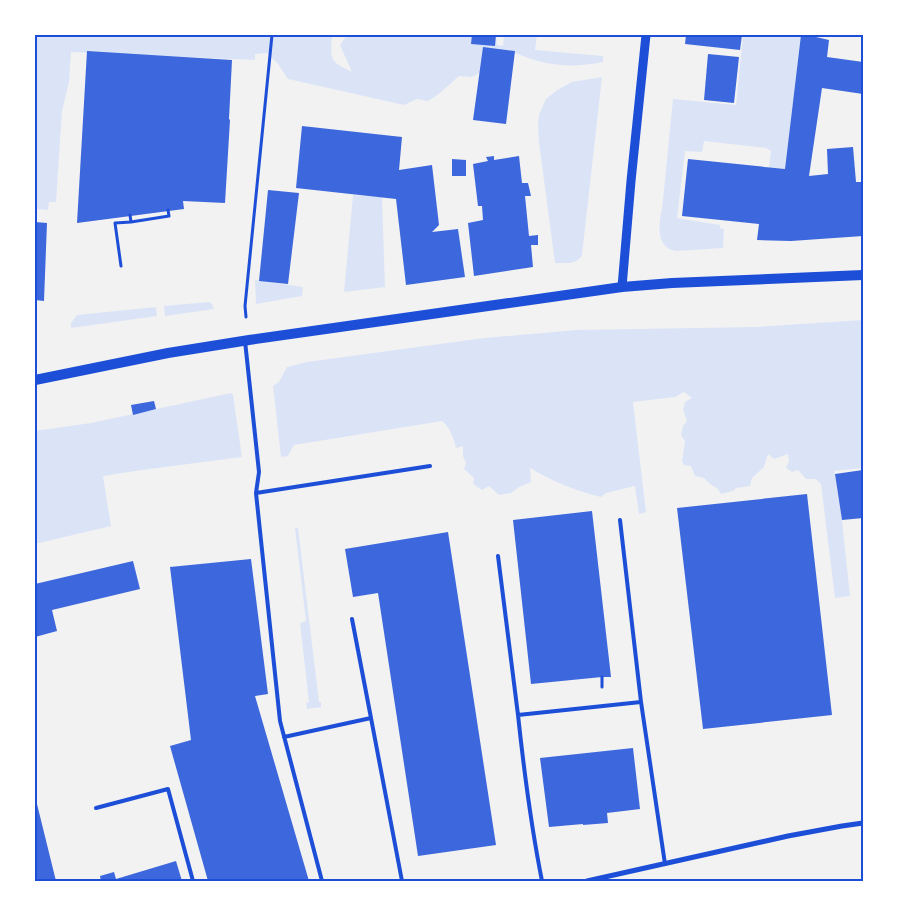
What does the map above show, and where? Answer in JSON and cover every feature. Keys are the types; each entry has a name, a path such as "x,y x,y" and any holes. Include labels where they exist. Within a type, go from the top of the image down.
{"main road":[{"path":"35,380 168,353 247,340 622,287 863,275"}],"street":[{"path":"622,287 646,35"},
{"path":"587,881 788,836 863,823"}],"lane":[{"path":"247,340 259,472 256,493 280,721 322,881"},
{"path":"256,493 430,466"},
{"path":"620,520 641,702 666,864"},
{"path":"498,556 534,842 542,881"},
{"path":"352,619 402,881"},
{"path":"518,715 641,702"},
{"path":"284,737 372,718"},
{"path":"96,808 168,789 193,881"}],"path":[{"path":"247,340 245,306 272,35"},
{"path":"115,223 170,216 168,210"},
{"path":"130,216 131,222"},
{"path":"114,218 121,266"}],"shaded area":[{"path":"35,35 330,35 332,36 331,51 333,59 339,65 352,72 340,45 347,35 496,35 497,45 503,46 504,35 537,35 535,50 603,56 603,62 557,65 515,53 472,77 459,76 428,101 417,99 404,105 288,79 278,64 267,53 255,54 255,60 71,52 69,82 62,111 56,202 49,202 48,210 35,209"},
{"path":"743,35 801,35 785,169 769,168 771,151 766,148 704,141 702,152 685,151 677,218 720,225 720,228 724,229 723,248 676,251 665,245 660,236 660,218 673,99 736,105"},
{"path":"602,77 582,255 574,262 555,263 539,143 538,122 540,112 546,99 557,90 572,82"},
{"path":"353,195 382,197 385,287 344,292"},
{"path":"255,280 303,287 302,296 256,304"},
{"path":"209,302 214,309 165,316 164,306"},
{"path":"156,307 157,316 71,328 71,323 77,315"},
{"path":"863,320 863,468 834,471 842,520 850,596 835,598 821,484 816,479 806,479 798,470 792,472 786,468 789,461 788,454 774,459 768,454 764,467 752,478 750,486 736,488 733,491 721,494 718,489 704,478 695,476 691,466 684,465 682,461 685,441 681,435 683,426 687,421 683,410 685,402 692,398 684,392 675,397 633,402 646,512 639,514 635,486 606,493 601,497 564,485 530,468 531,482 511,493 499,495 489,486 482,490 473,484 474,478 464,469 466,463 463,456 463,446 456,448 450,430 442,421 294,445 288,456 281,457 273,386 279,382 287,367 307,362 484,338 576,330 755,327"},
{"path":"231,393 233,395 242,457 103,476 111,526 35,544 35,431 91,423"},
{"path":"295,528 298,528 319,702 321,702 321,707 307,709 306,703 309,702 300,623 306,621"}],"building":[{"path":"472,35 496,35 495,46 471,44"},
{"path":"686,35 742,35 740,50 685,44"},
{"path":"801,35 816,35 816,37 829,40 827,57 863,62 863,94 822,88 809,176 828,174 827,149 853,147 856,182 863,182 863,236 791,241 757,240 759,224 682,216 688,159 785,169"},
{"path":"483,47 515,51 506,124 473,120"},
{"path":"87,51 232,60 225,203 183,201 184,209 77,223"},
{"path":"708,54 739,57 734,103 704,100"},
{"path":"302,126 402,137 399,170 432,165 439,225 432,232 458,229 465,277 406,285 396,199 296,188"},
{"path":"494,156 494,160 519,156 522,183 528,183 531,196 525,196 529,236 538,235 538,245 531,245 533,267 474,276 468,223 483,220 482,206 478,206 473,164 488,161 486,157"},
{"path":"452,159 466,160 466,176 452,176"},
{"path":"268,190 299,193 288,284 259,281"},
{"path":"35,222 47,223 44,301 35,300"},
{"path":"154,401 156,409 133,415 131,405"},
{"path":"863,470 863,518 842,520 835,474"},
{"path":"807,494 832,715 703,729 677,508"},
{"path":"592,511 611,677 531,684 513,520"},
{"path":"448,532 496,845 418,856 378,593 353,597 345,549"},
{"path":"251,559 268,694 255,696 309,881 208,881 170,746 191,740 170,567"},
{"path":"133,561 140,589 52,610 57,631 35,637 35,584"},
{"path":"633,748 640,809 607,813 608,823 549,827 540,758"},
{"path":"36,800 56,881 35,881"},
{"path":"176,861 182,881 101,881 100,876 114,872 116,879"}]}
